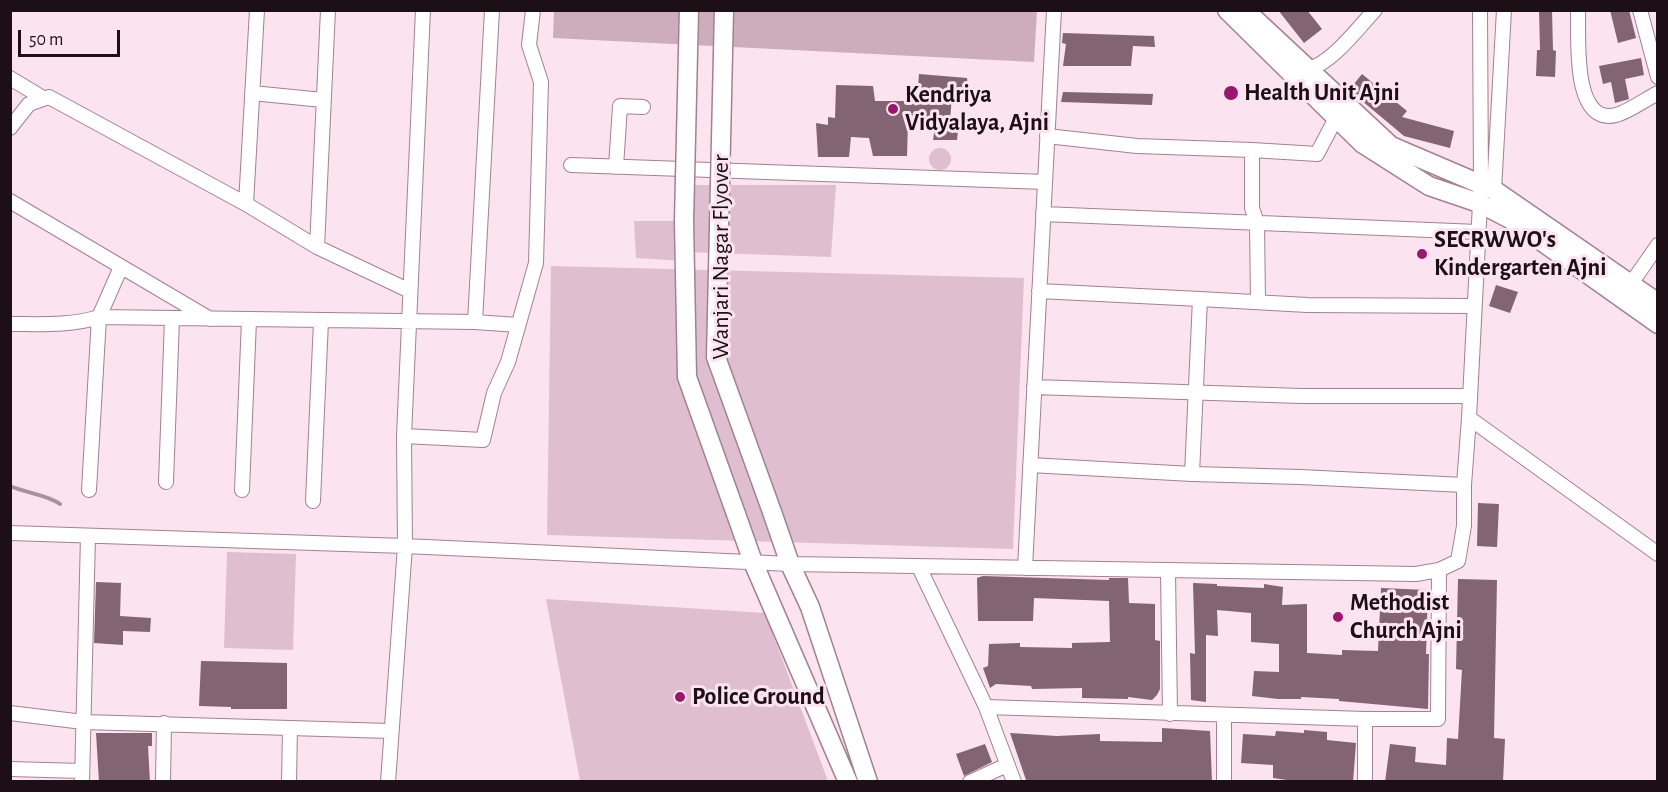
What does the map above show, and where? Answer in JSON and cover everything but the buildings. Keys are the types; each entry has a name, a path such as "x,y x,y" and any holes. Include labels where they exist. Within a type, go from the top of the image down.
{"main road":[{"name":"Wanjari Nagar Flyover","path":"689,10 684,221 687,377 753,562 848,782"},
{"name":"Wanjari Nagar Flyover","path":"724,10 716,357 790,564 810,607 868,782"},
{"path":"1227,10 1363,144 1429,186 1479,204 1510,219 1626,291 1658,303"},
{"path":"1245,10 1391,146 1488,187 1626,291 1658,324"}],"street":[{"path":"246,204 257,10"},
{"path":"316,247 328,10"},
{"path":"388,782 405,546 404,436 423,10"},
{"path":"475,322 492,10"},
{"path":"404,436 483,440 494,393 508,362 536,263 541,82 529,45 533,10"},
{"path":"1025,568 1054,10"},
{"path":"1309,69 1318,66 1340,47 1375,10"},
{"path":"1480,10 1488,187"},
{"path":"10,533 405,546 790,564 1416,574 1439,570 1458,561 1464,526 1464,485 1479,204 1488,187 1504,10"},
{"path":"1578,10 1580,78 1583,92 1590,106 1602,115 1616,115 1658,93"},
{"path":"1640,10 1658,77"},
{"path":"10,78 42,98"},
{"path":"252,93 323,100"},
{"path":"10,128 28,104 49,97 246,204 316,247 410,291"},
{"path":"616,167 620,106 643,106"},
{"path":"1047,136 1137,146 1317,154 1336,118"},
{"path":"1252,150 1252,208 1257,223 1258,302"},
{"path":"571,165 1045,182"},
{"path":"10,201 211,320"},
{"path":"1043,214 1478,232"},
{"path":"1626,291 1658,245"},
{"path":"89,490 99,317 121,267"},
{"path":"1039,291 1307,305 1474,306"},
{"path":"166,482 170,319 176,299"},
{"path":"1192,474 1200,299"},
{"path":"10,324 86,322 99,317 475,322 518,325"},
{"path":"242,490 249,320"},
{"path":"313,501 321,321"},
{"path":"1034,387 1301,396 1470,396"},
{"path":"1469,418 1658,554"},
{"path":"1030,465 1464,485"},
{"path":"10,769 82,776 88,536"},
{"path":"920,567 986,707 1014,782"},
{"path":"986,707 1170,714 1438,719 1439,570"},
{"path":"1168,571 1170,714"},
{"path":"10,713 83,722 390,731"},
{"path":"1224,715 1224,782"},
{"path":"1365,719 1365,782"},
{"path":"163,782 164,723"},
{"path":"289,782 290,728"},
{"path":"970,782 1008,765"}],"shaded area":[{"path":"554,11 1037,11 1034,62 553,38"},
{"path":"940,148 948,151 951,159 948,167 940,170 932,167 929,159 932,151"},
{"path":"691,185 836,185 831,257 684,252 682,261 636,258 634,221 687,221"},
{"path":"551,266 1024,278 1013,549 547,535"},
{"path":"227,552 296,554 293,650 224,648"},
{"name":"Police Ground","path":"546,599 765,613 828,781 580,781"}],"waterway":[{"path":"10,486 49,498 60,504"}],"place":[{"name":"Health Unit Ajni","path":"1231,93"},
{"name":"Kendriya Vidyalaya, Ajni","path":"893,109"},
{"name":"SECRWWO's Kindergarten Ajni","path":"1422,254"},
{"name":"Methodist Church Ajni","path":"1338,617"},
{"name":"Police Ground","path":"680,697"}]}
